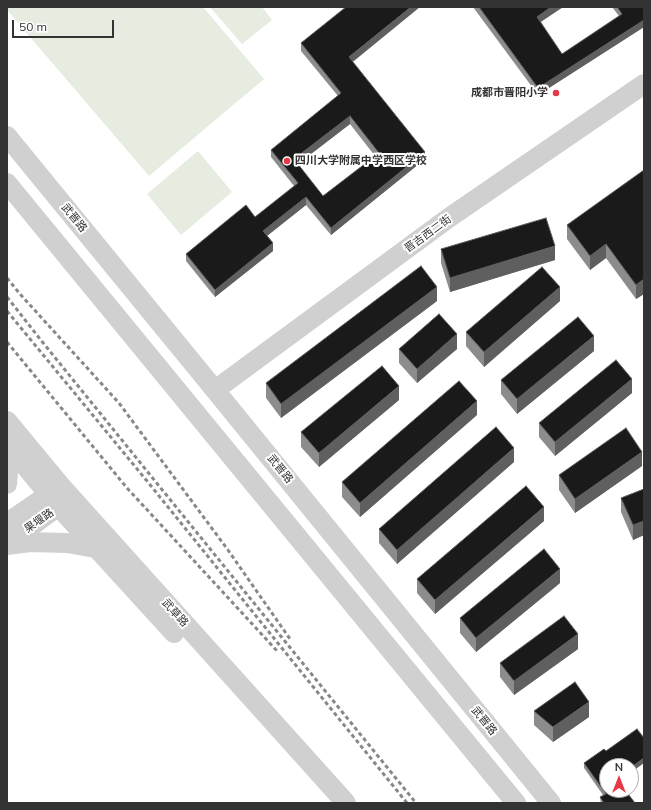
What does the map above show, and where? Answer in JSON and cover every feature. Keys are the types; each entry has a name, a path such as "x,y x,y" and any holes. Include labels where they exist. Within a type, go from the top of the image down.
{"street":[{"name":"晋吉西二街","path":"215,390 450,217 644,84"},
{"name":"武晋路","path":"7,136 551,803"},
{"path":"7,183 516,803"},
{"name":"武草路","path":"7,421 95,548 331,803"},
{"path":"7,484 8,446"},
{"name":"武草路","path":"8,446 59,496 346,803"},
{"name":"果堰路","path":"7,523 59,496"},
{"name":"果堰路","path":"7,545 59,496"},
{"path":"7,545 30,542 67,543 95,548"}],"shaded area":[{"path":"7,7 203,7 264,79 149,176 7,10"},
{"path":"210,7 262,7 272,20 242,44"},
{"path":"198,151 232,192 181,235 147,194"}],"building":[{"path":"346,7 411,7 349,57 425,152 331,228 306,197 263,231 273,243 215,290 186,254 246,205 255,217 298,183 271,150 341,93 301,43","holes":["350,116 379,153 323,196 294,159"]},
{"path":"479,7 551,7 537,17 562,54 622,14 617,7 644,7 644,20 538,88"},
{"path":"644,170 644,279 636,285 606,244 590,256 567,225"},
{"path":"546,218 555,246 450,278 441,249"},
{"path":"421,266 437,287 281,404 266,383"},
{"path":"542,267 560,287 484,352 466,332"},
{"path":"439,314 457,334 417,369 399,349"},
{"path":"578,317 594,336 517,399 501,380"},
{"path":"616,360 632,379 555,442 539,423"},
{"path":"382,366 399,386 319,453 301,432"},
{"path":"459,381 477,401 360,503 342,482"},
{"path":"496,427 514,448 397,550 379,529"},
{"path":"626,428 642,452 575,499 559,475"},
{"path":"526,486 544,507 435,600 417,579"},
{"path":"644,489 644,521 633,525 621,498"},
{"path":"544,549 560,569 476,638 460,618"},
{"path":"564,616 578,634 514,681 500,663"},
{"path":"575,682 589,702 553,727 534,711"},
{"path":"637,729 644,738 644,758 639,762 639,758 599,758 599,784 584,763 604,749 606,751"},
{"path":"601,798 631,798 635,803 604,803"}],"railway":[{"path":"7,278 119,403 228,550 290,639"},
{"path":"7,297 416,803"},
{"path":"7,311 147,481 407,803"},
{"path":"7,342 127,488 278,652"}],"place":[{"name":"成都市晋阳小学","path":"556,93"},
{"name":"四川大学附属中学西区学校","path":"287,161"}]}
